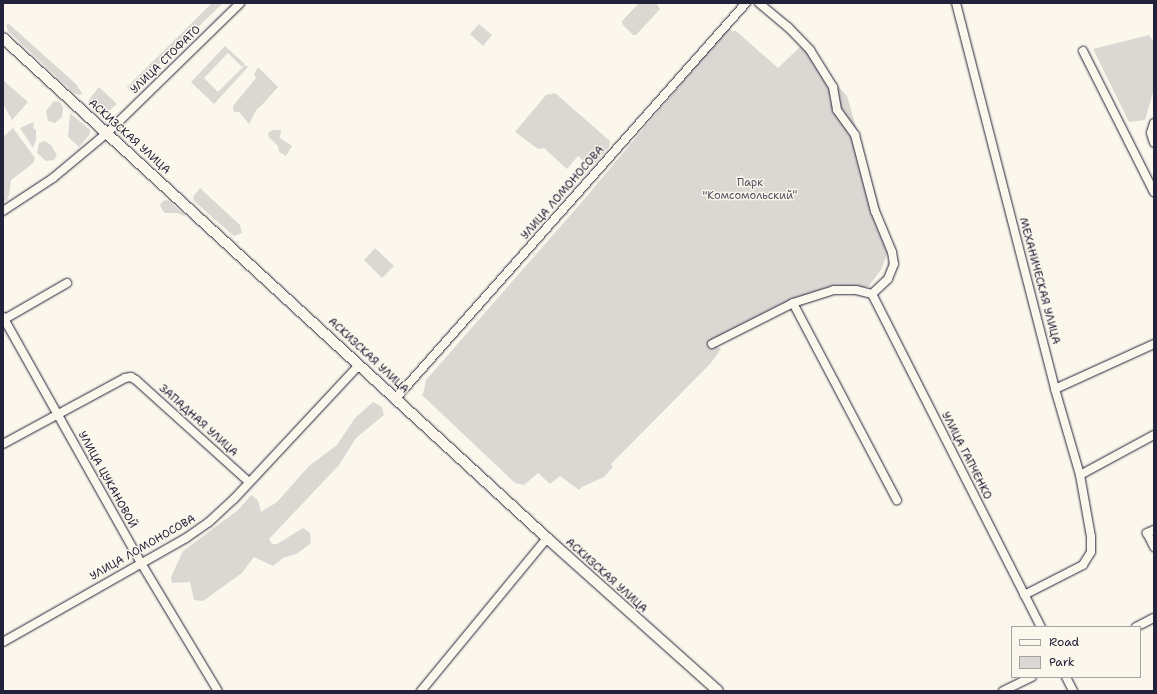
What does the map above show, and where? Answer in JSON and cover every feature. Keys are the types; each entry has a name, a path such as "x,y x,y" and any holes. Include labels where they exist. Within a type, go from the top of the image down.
{"main road":[{"name":"АСКИЗСКАЯ УЛИЦА","path":"3,38 547,538 718,691"}],"street":[{"name":"УЛИЦА СТОФАТО","path":"3,211 53,178 107,133 240,3"},
{"name":"УЛИЦА ЛОМОНОСОВА","path":"396,398 746,3"},
{"path":"712,344 793,303 834,290 856,290 872,294 888,279 894,264 892,252 875,211 855,135 837,110 833,87 810,50 788,27 759,3"},
{"name":"МЕХАНИЧЕСКАЯ УЛИЦА","path":"956,3 1055,389 1080,474 1091,536 1091,552 1083,565 1024,595"},
{"path":"1083,51 1154,192"},
{"path":"1154,123 1151,133 1154,143"},
{"name":"УЛИЦА ЦУКАНОВОЙ","path":"67,283 3,318 141,563 218,691"},
{"name":"УЛИЦА ГАПЧЕНКО","path":"872,294 1040,626"},
{"path":"793,303 897,500"},
{"path":"1055,389 1154,344"},
{"name":"УЛИЦА ЛОМОНОСОВА","path":"3,642 186,538 209,522 250,482 359,365"},
{"name":"ЗАПАДНАЯ УЛИЦА","path":"57,414 124,378 131,377 250,482"},
{"path":"3,444 57,414"},
{"path":"1080,474 1154,435"},
{"path":"1151,532 1154,547"},
{"path":"421,691 547,538"},
{"path":"1138,626 1154,618"},
{"path":"1003,691 1030,678"},
{"path":"1066,678 1073,691"}],"green space":[{"path":"212,3 223,3 131,92 127,87"},
{"path":"639,3 656,3 660,9 636,35 633,35 623,25 622,21"},
{"path":"9,24 76,84 82,93 80,95 74,93 8,31 6,25"},
{"path":"479,24 492,35 483,46 470,34"},
{"name":"Парк \"Комсомольский\"","path":"728,28 733,32 735,30 778,68 801,46 847,96 880,210 887,254 881,270 868,287 830,287 790,300 710,342 721,349 710,364 611,464 613,467 604,477 582,487 579,490 560,476 550,484 538,473 524,485 515,483 422,395 426,380 581,203"},
{"path":"1149,35 1154,42 1154,89 1145,120 1129,122 1093,49"},
{"path":"225,46 245,64 242,67 228,53 204,78 218,92 245,65 248,67 214,104 191,82"},
{"path":"258,67 278,87 257,109 249,124 239,112 234,112 233,106 256,78 254,74"},
{"path":"3,80 28,102 12,120 3,104"},
{"path":"99,87 117,104 104,115 93,108 88,101"},
{"path":"555,93 610,141 609,147 594,164 589,166 578,156 567,169 544,148 538,149 515,132 546,95"},
{"path":"54,101 60,102 63,108 62,117 55,123 48,121 46,111"},
{"path":"70,113 90,130 90,134 79,147 68,137"},
{"path":"34,122 33,128 36,130 36,140 33,148 20,128"},
{"path":"13,128 35,158 34,162 11,180 9,195 7,200 3,202 3,137"},
{"path":"273,130 281,130 280,138 292,146 286,156 279,152 278,146 269,137 268,133"},
{"path":"45,141 51,145 57,155 54,160 46,161 37,153 39,143"},
{"path":"200,188 240,225 242,233 234,236 194,201 193,197"},
{"path":"165,200 169,201 186,217 178,213 165,213 160,204"},
{"path":"375,248 394,266 382,278 364,260"},
{"path":"373,402 382,407 384,415 356,438 339,465 269,539 272,544 277,544 303,528 310,533 311,543 298,553 283,558 273,566 254,557 242,573 203,601 194,600 190,582 172,583 171,577 183,551 238,510 251,495 258,500 261,512 277,502 309,466 337,445 355,418"}]}
